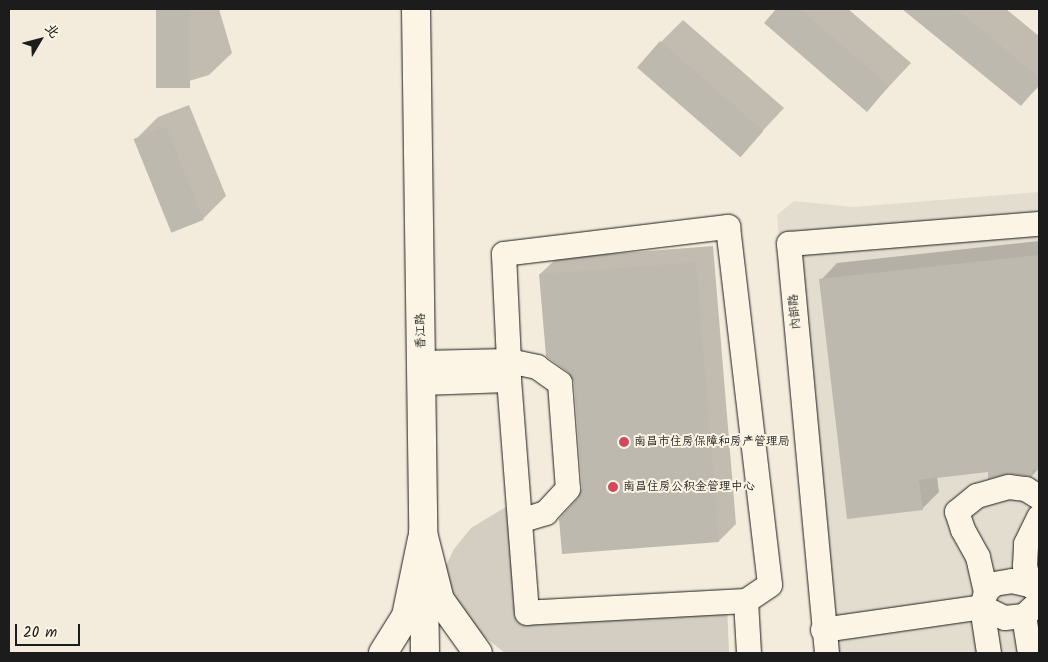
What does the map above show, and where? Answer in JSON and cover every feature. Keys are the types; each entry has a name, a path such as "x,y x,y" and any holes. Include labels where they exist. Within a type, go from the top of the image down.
{"main road":[{"name":"香江路","path":"416,9 425,653"},
{"path":"383,653 406,616 423,533"},
{"path":"423,533 440,600 478,653"}],"street":[{"name":"内部路","path":"827,653 823,630 789,244 1039,224"},
{"path":"728,227 770,586 740,602 527,613 509,370 504,254 728,227"},
{"path":"421,373 509,370 537,367 560,384 568,489 546,513 520,521"},
{"path":"989,653 978,557 963,530 957,512 977,496 1009,487 1026,489 1039,497"},
{"path":"1030,653 1033,599 1025,566 1026,544 1039,517"},
{"path":"823,630 984,600 994,584 1012,581 1033,599"},
{"path":"984,600 1005,618 1033,599"},
{"path":"737,653 740,602"},
{"path":"740,602 749,653"}],"shaded area":[{"path":"1039,192 1039,653 817,653 777,215 794,201 853,207"},
{"path":"514,502 524,618 727,603 729,653 505,653 459,617 439,580 454,549 471,528"}],"building":[{"path":"156,9 190,9 190,88 156,88"},
{"path":"776,9 800,9 889,86 867,112 764,23"},
{"path":"902,9 956,9 1039,77 1039,84 1021,106"},
{"path":"660,41 763,131 740,157 637,67"},
{"path":"166,126 204,220 171,233 134,139"},
{"path":"1039,255 1039,469 1032,470 1032,477 1010,473 988,479 988,472 919,480 923,510 847,519 819,279"},
{"path":"696,262 719,542 562,554 559,519 578,498 582,488 574,382 568,372 546,356 539,274"}],"place":[{"name":"南昌市住房保障和房产管理局","path":"624,442"},
{"name":"南昌住房公积金管理中心","path":"613,487"}]}
